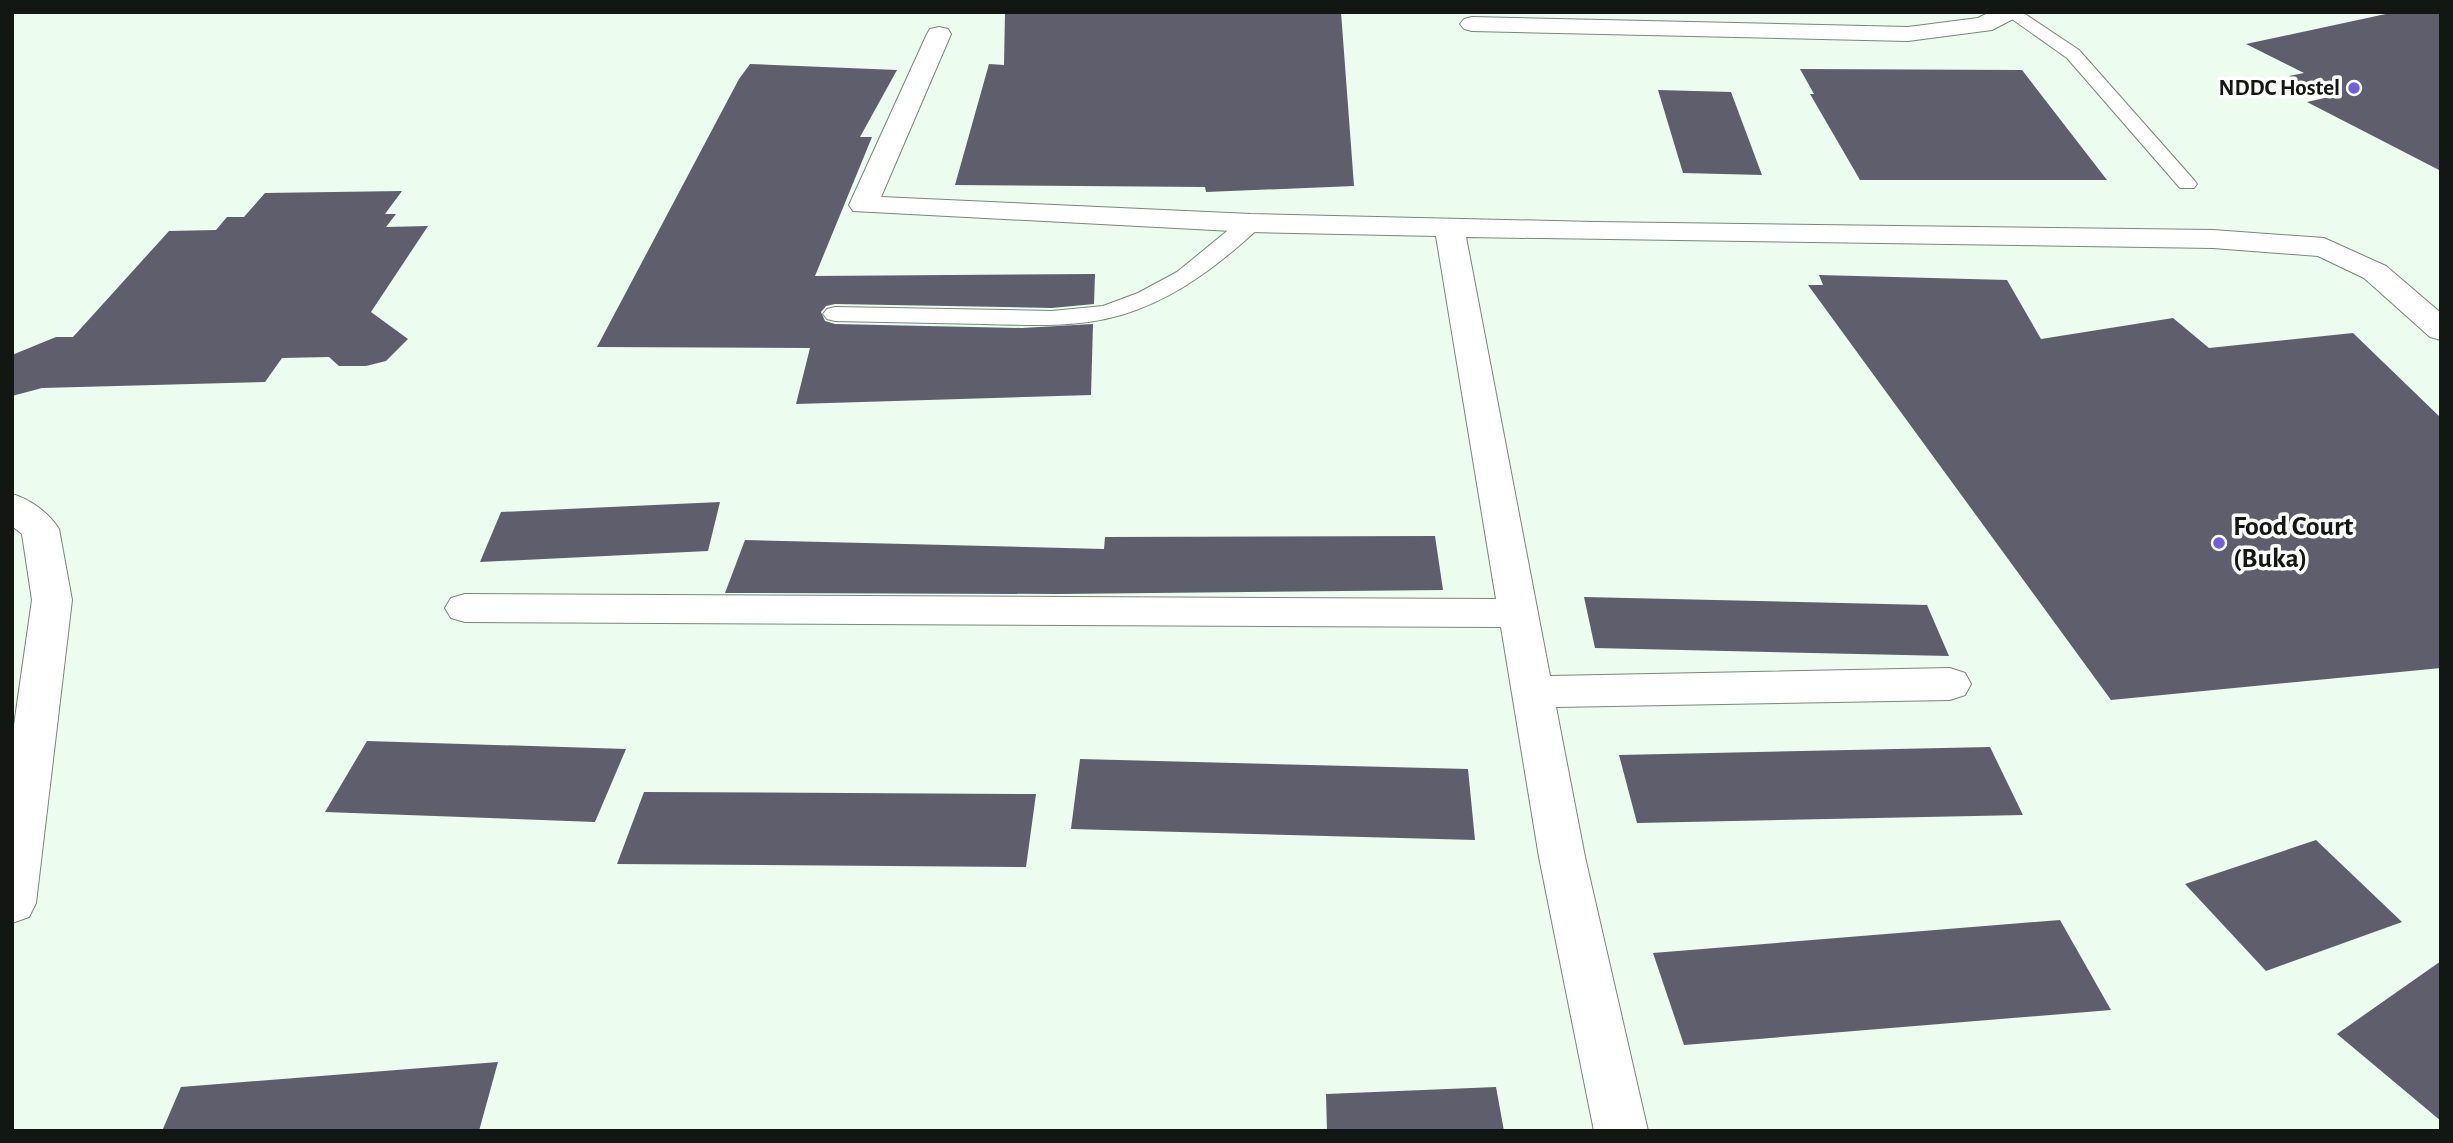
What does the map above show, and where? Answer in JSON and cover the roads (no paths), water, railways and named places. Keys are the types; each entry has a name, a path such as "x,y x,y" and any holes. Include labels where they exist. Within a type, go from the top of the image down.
{"street":[{"path":"1472,24 1908,34 1984,25 2009,12"},
{"path":"939,34 863,205 1251,223 2213,239 2324,247 2375,272 2441,330"},
{"path":"1450,227 1562,857 1621,1131"},
{"path":"12,506 40,529 52,600 12,903"},
{"path":"465,608 1519,613"},
{"path":"1533,692 1950,684"}],"lane":[{"path":"2009,12 2074,54 2187,184"},
{"path":"835,314 1069,317 1110,312 1139,301 1168,285 1227,246 1251,223"}],"place":[{"name":"NDDC Hostel","path":"2354,88"},
{"name":"Food Court (Buka)","path":"2219,543"}]}
